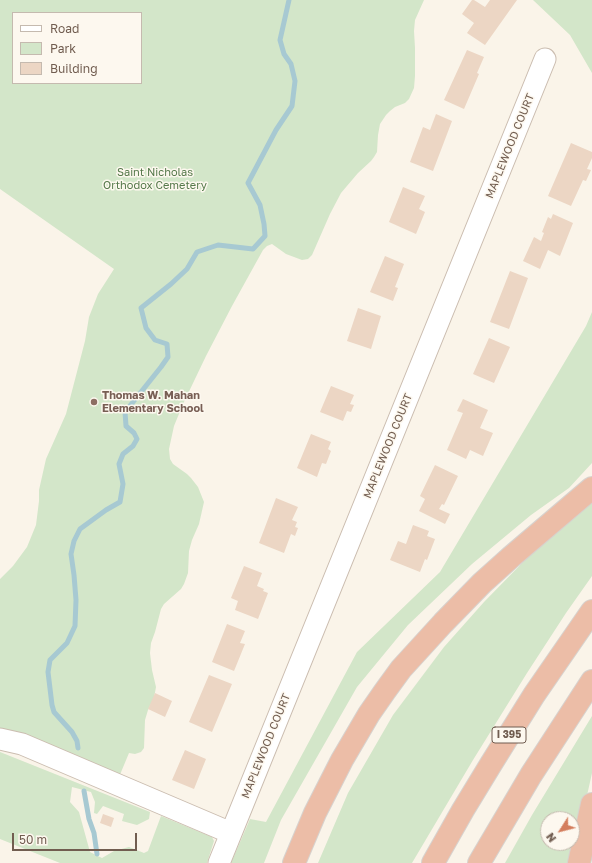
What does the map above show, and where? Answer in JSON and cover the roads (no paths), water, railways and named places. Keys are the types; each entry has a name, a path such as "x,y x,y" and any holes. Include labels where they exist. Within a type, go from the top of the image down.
{"highway":[{"path":"294,863 315,813 342,760 372,710 401,669 482,583 592,488"},
{"name":"I 395","path":"434,863 463,810 495,757 534,695 592,611"},
{"path":"479,863 531,775 592,681"},
{"path":"579,863 592,804"}],"street":[{"name":"MAPLEWOOD COURT","path":"219,863 546,60"},
{"path":"0,739 22,744 231,833"}],"waterway":[{"path":"78,748 77,741 72,732 54,712 48,672 50,660 67,643 75,626 76,600 71,554 74,541 80,529 106,510 120,502 123,484 119,464 123,454 133,446 137,439 134,433 126,426 125,412 168,357 167,344 155,340 146,328 141,308 187,269 197,252 218,245 253,249 265,236 260,205 248,183 276,130 292,106 295,81 291,64 284,54 280,40 289,0"},
{"path":"84,791 89,819 94,833 97,854"}],"place":[{"name":"Thomas W. Mahan Elementary School","path":"94,402"}],"park label":[{"name":"Saint Nicholas Orthodox Cemetery","path":"155,179"}]}
